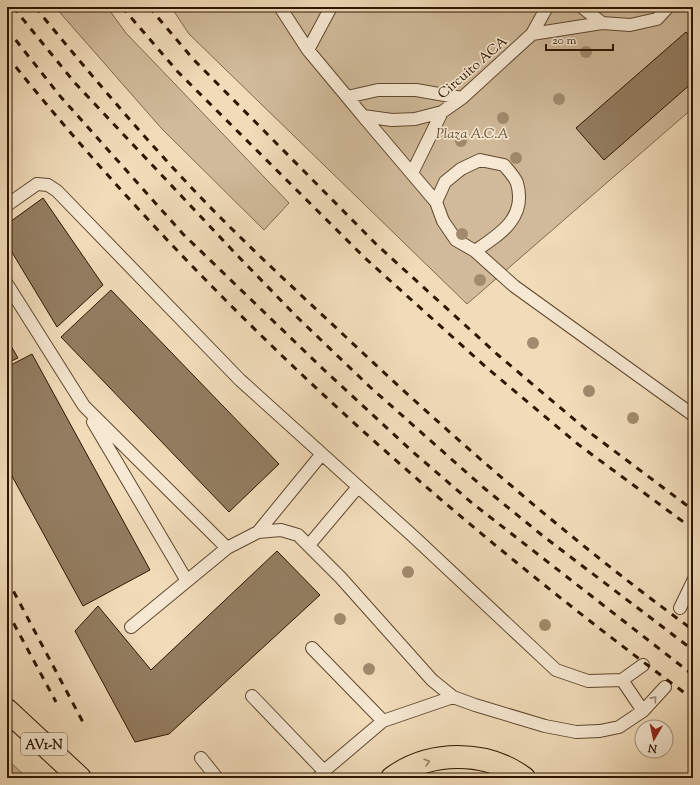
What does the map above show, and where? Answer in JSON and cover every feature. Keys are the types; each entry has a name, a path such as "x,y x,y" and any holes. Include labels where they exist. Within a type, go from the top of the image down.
{"highway":[{"name":"AV1-N","path":"7,710 80,778"},
{"path":"392,778 423,763 458,756 492,762 508,768 524,778"}],"lane":[{"path":"280,7 308,50 436,202 443,221 456,240 475,251 514,286 693,415"},
{"path":"308,50 331,7"},
{"name":"Circuito ACA","path":"363,116 392,120 415,119 442,112 462,98 532,34 547,7"},
{"path":"582,7 602,23"},
{"path":"532,34 602,23 630,25 656,19 668,7"},
{"path":"348,96 378,90 416,90 462,98"},
{"path":"412,172 442,112"},
{"path":"436,202 445,182 461,169 480,160 504,165 517,182 519,203 512,222 498,236 475,251"},
{"path":"7,206 37,184 48,185 57,191 240,380 357,488 414,538 556,670 588,681 622,680 642,665"},
{"path":"7,284 84,406 187,581"},
{"path":"84,406 227,548"},
{"path":"258,532 321,455"},
{"path":"309,545 357,488"},
{"path":"131,627 227,548 258,532 281,530 298,535 309,545 432,680 453,696 545,726 576,732 600,731 619,727 643,711 665,687"},
{"path":"680,608 693,581"},
{"path":"312,648 383,721"},
{"path":"622,680 643,711"},
{"path":"252,696 321,774 383,721 453,696"},
{"path":"201,758 217,778"}],"green space":[{"path":"55,7 107,7 126,33 289,203 264,230 162,129"},
{"name":"Plaza A.C.A","path":"171,7 693,7 693,108 467,304 189,34"},
{"path":"7,759 27,778 7,778"}],"building":[{"path":"686,32 693,40 693,82 604,160 576,128"},
{"path":"43,198 103,285 57,327 7,244 7,224"},
{"path":"111,290 279,464 229,512 61,337"},
{"path":"7,339 18,358 7,363"},
{"path":"32,354 150,570 83,606 7,467 7,367"},
{"path":"277,551 320,595 169,734 135,742 75,631 98,606 151,670"}],"railway":[{"path":"13,7 75,83 297,317 370,387 484,488 543,536 693,650"},
{"path":"35,7 164,158 209,206 286,281 483,462 608,565 693,630"},
{"path":"122,7 178,72 365,258 487,368 579,445 693,529"},
{"path":"149,7 193,59 377,245 498,355 589,432 693,510"},
{"path":"7,29 60,96 183,234 321,367 413,452 472,503 693,675"},
{"path":"7,56 83,147 162,234 244,318 329,400 416,478 506,554 599,628 693,699"},
{"path":"7,579 85,726"},
{"path":"7,611 56,702"}]}
